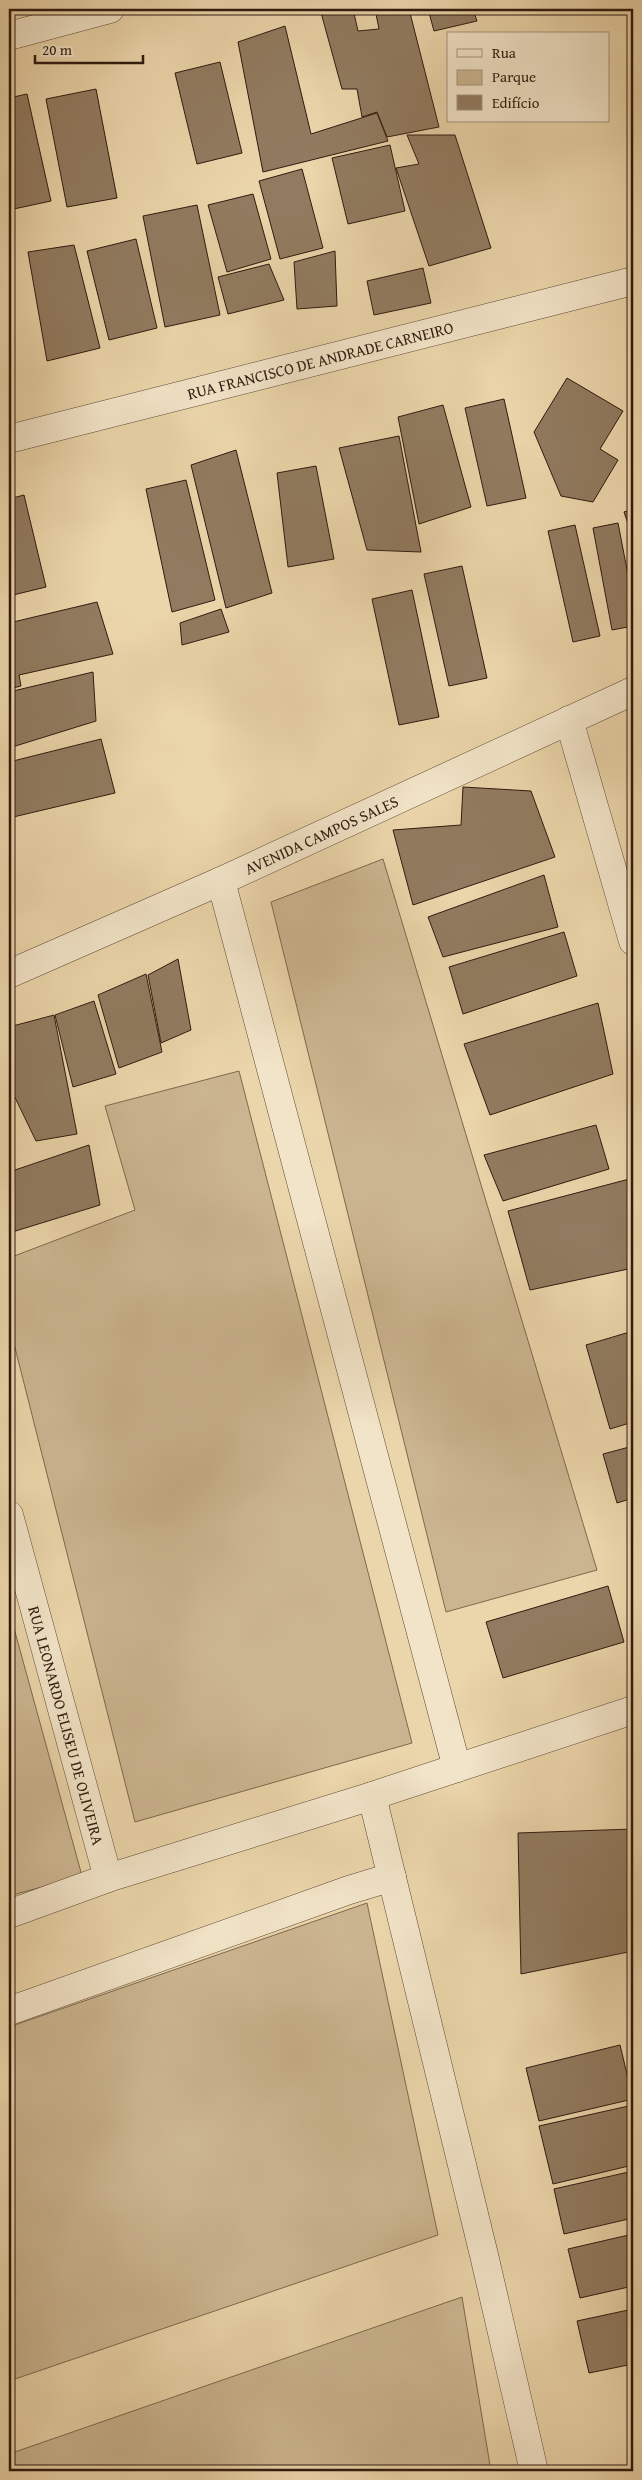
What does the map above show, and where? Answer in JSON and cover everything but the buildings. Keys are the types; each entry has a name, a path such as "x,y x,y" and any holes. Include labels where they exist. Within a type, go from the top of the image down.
{"street":[{"path":"9,36 110,9"},
{"name":"RUA FRANCISCO DE ANDRADE CARNEIRO","path":"9,440 633,281"},
{"name":"AVENIDA CAMPOS SALES","path":"9,974 221,881 633,691"},
{"path":"569,720 633,941"},
{"path":"221,881 457,1768"},
{"name":"RUA LEONARDO ELISEU DE OLIVEIRA","path":"9,1515 108,1878"},
{"path":"9,1914 108,1878 372,1796 633,1710"},
{"path":"372,1796 534,2471"},
{"path":"9,2011 349,1890 392,1877"}],"green space":[{"path":"383,859 597,1570 446,1612 271,902"},
{"path":"239,1071 412,1743 135,1822 9,1324 9,1258 135,1210 105,1106"},
{"path":"9,1610 82,1876 9,1896"},
{"path":"367,1903 438,2235 9,2381 9,2027"},
{"path":"462,2297 491,2471 9,2471 9,2454"}]}
